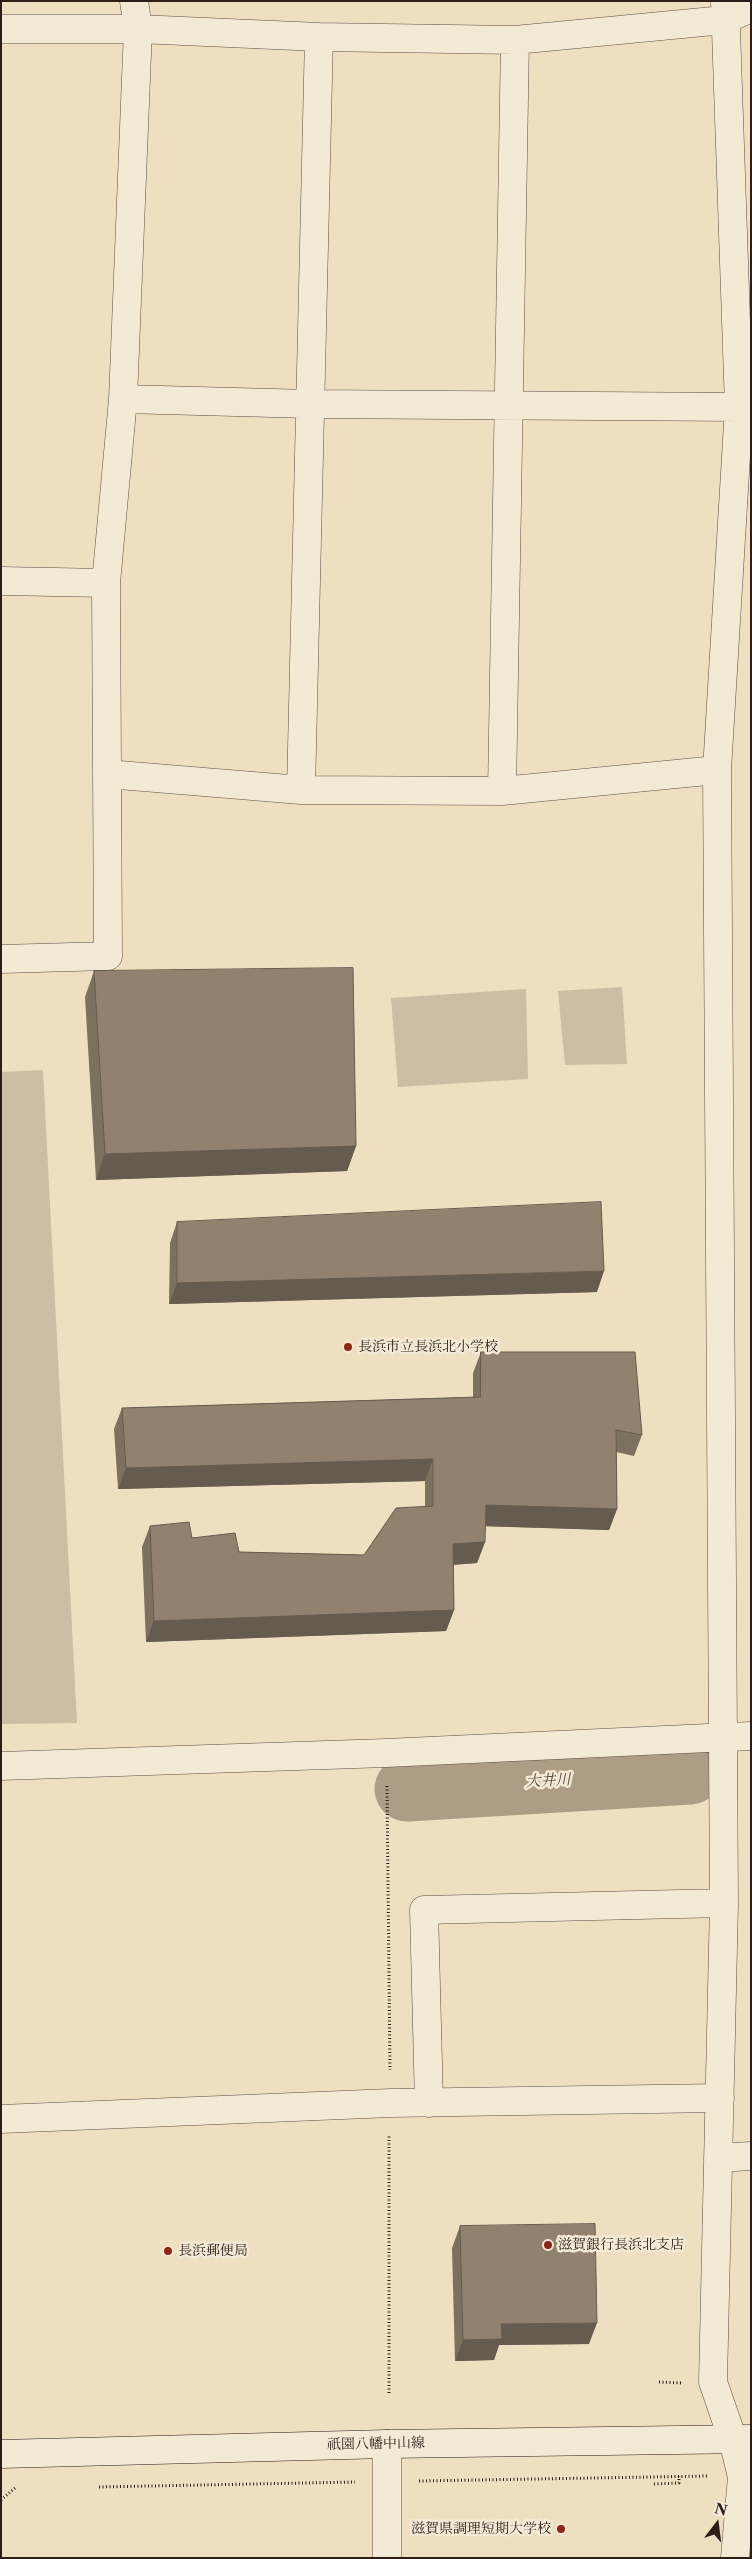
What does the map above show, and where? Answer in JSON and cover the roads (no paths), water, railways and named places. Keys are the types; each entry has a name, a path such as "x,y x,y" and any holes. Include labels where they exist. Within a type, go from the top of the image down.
{"street":[{"path":"1,959 108,956 106,584 123,399 138,29 134,1"},
{"path":"1,29 138,29 319,37 515,40 751,8"},
{"path":"724,11 742,264 739,407 742,506 717,770 724,1903 713,2382 742,2440 742,2477 735,2558"},
{"path":"301,790 319,37"},
{"path":"502,791 515,40"},
{"path":"123,399 310,404 739,407"},
{"path":"1,581 106,584"},
{"path":"108,774 301,790 502,791 717,770"},
{"path":"1,1766 386,1753 751,1736"},
{"path":"429,2103 424,1910 724,1903"},
{"path":"1,2119 429,2103 720,2098"},
{"path":"718,2158 751,2156"},
{"name":"祇園八幡中山線","path":"1,2454 387,2444 742,2440"},
{"path":"387,2444 387,2558"}],"waterway":[{"name":"大井川","path":"407,1789 690,1772"}],"place":[{"name":"長浜市立長浜北小学校","path":"348,1347"},
{"name":"滋賀銀行長浜北支店","path":"548,2245"},
{"name":"長浜郵便局","path":"168,2251"},
{"name":"滋賀県調理短期大学校","path":"561,2529"}]}
